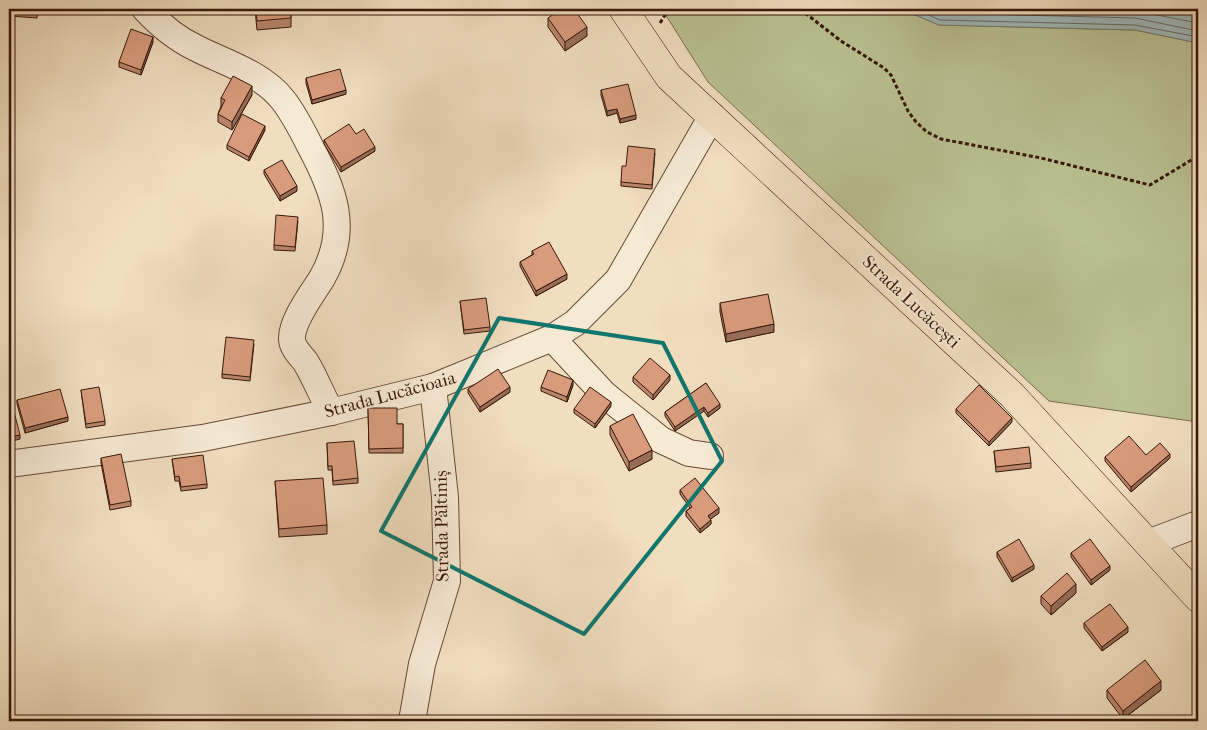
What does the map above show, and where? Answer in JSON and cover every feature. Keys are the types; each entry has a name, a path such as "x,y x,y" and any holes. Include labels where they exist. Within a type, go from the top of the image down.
{"main road":[{"name":"Strada Lucăcești","path":"623,9 669,77 1012,395 1198,598"}],"street":[{"path":"145,9 174,34 194,48 260,79 273,88 297,120 328,181 338,220 332,254 326,270 298,318 291,340 296,351 306,363 331,412"},
{"name":"Strada Lucăcioaia","path":"9,464 203,438 331,412 433,387 552,338 575,323 618,280 712,116"},
{"path":"552,338 605,395 661,440 689,453 710,456"},
{"name":"Strada Păltiniș","path":"412,721 422,664 447,581 444,497 433,387"},
{"path":"1148,543 1198,524"}],"path":[{"path":"800,9 884,68 891,75 908,111 916,122 927,132 941,139 1041,158 1150,185 1198,156"}],"highlighted area":[{"path":"499,318 663,343 722,461 584,634 381,531"}],"green space":[{"path":"662,9 901,9 939,25 1135,30 1198,43 1198,422 1049,401 708,82"}],"water":[{"path":"901,9 1198,9 1198,43 1135,30 939,25"}],"building":[{"path":"256,9 291,9 291,18 257,21"},
{"path":"561,9 574,9 587,27 565,42 548,18"},
{"path":"131,29 153,37 141,70 119,62"},
{"path":"340,69 346,90 312,100 306,78"},
{"path":"233,76 252,86 232,122 218,114 225,100 221,98"},
{"path":"628,84 636,115 620,119 617,109 607,111 601,90"},
{"path":"242,114 265,126 249,157 227,145"},
{"path":"349,124 356,134 364,129 375,147 341,167 324,140"},
{"path":"628,146 655,149 652,185 621,182 622,166 626,166"},
{"path":"282,160 297,186 280,196 264,170"},
{"path":"276,215 298,217 295,247 274,245"},
{"path":"549,242 567,274 536,291 520,262 534,254 532,251"},
{"path":"768,294 774,324 726,334 720,303"},
{"path":"486,298 490,327 464,330 460,301"},
{"path":"226,337 254,340 250,377 222,374"},
{"path":"650,358 670,375 653,395 633,377"},
{"path":"498,369 510,387 480,407 468,389"},
{"path":"548,370 573,380 567,397 541,387"},
{"path":"706,383 720,404 708,413 704,407 675,427 665,412"},
{"path":"979,385 1012,418 989,442 956,409"},
{"path":"99,387 105,421 86,424 81,390"},
{"path":"590,387 611,402 595,424 574,409"},
{"path":"60,389 68,417 25,428 17,400"},
{"path":"9,396 20,435 9,437"},
{"path":"368,408 397,408 397,424 403,424 403,448 369,449"},
{"path":"633,414 652,450 629,462 610,426"},
{"path":"1129,436 1146,455 1160,443 1170,454 1131,487 1105,457"},
{"path":"354,441 358,478 333,481 332,466 328,466 327,443"},
{"path":"1029,447 1031,463 996,467 994,451"},
{"path":"121,454 131,501 110,505 101,458"},
{"path":"203,455 207,484 181,487 179,476 175,477 172,459"},
{"path":"323,478 327,525 279,529 275,481"},
{"path":"695,478 719,508 708,516 711,520 700,529 686,511 692,507 680,490"},
{"path":"1019,539 1034,565 1012,578 997,552"},
{"path":"1090,539 1110,566 1091,580 1071,553"},
{"path":"1067,573 1076,584 1051,606 1041,596"},
{"path":"1110,604 1128,627 1102,647 1084,623"},
{"path":"1145,660 1161,681 1123,711 1107,690"},
{"path":"325,716 326,721 310,721"}]}
